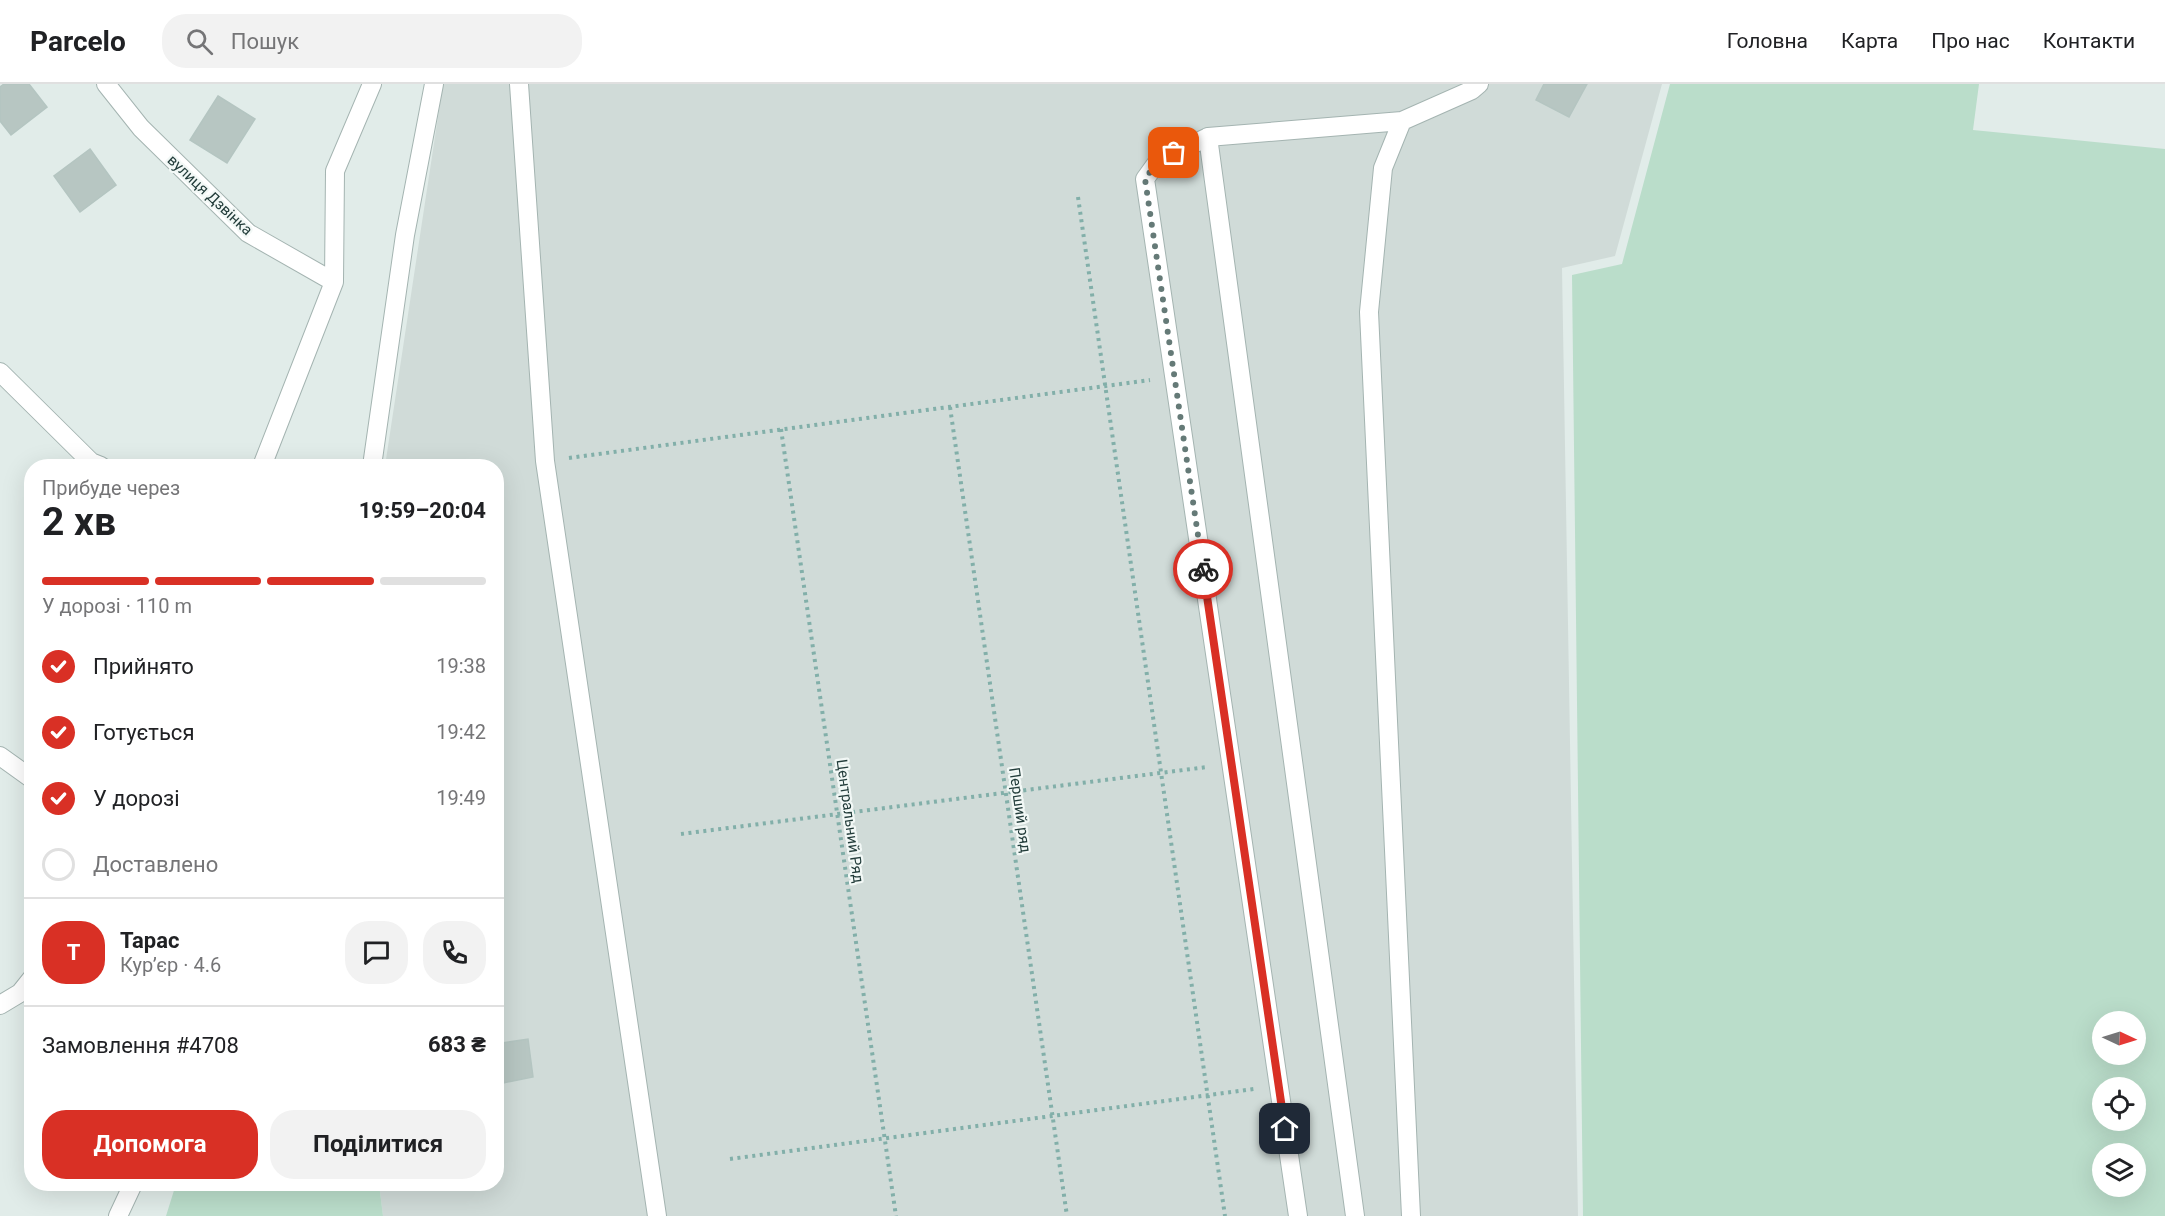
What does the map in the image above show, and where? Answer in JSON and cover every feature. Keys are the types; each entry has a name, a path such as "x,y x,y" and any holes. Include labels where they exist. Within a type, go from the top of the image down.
{"street":[{"name":"вулиця Дзвінка","path":"105,84 141,128 248,233 334,282"},
{"path":"265,459 334,282 335,171 372,84"},
{"path":"373,459 405,235 434,84"},
{"path":"519,84 545,462 657,1216"},
{"path":"1298,1216 1145,179 1158,161 1208,137 1402,120 1472,90 1479,84"},
{"path":"1402,120 1383,168 1369,312 1412,1216"},
{"path":"1208,137 1355,1216"},
{"path":"0,372 88,459"},
{"path":"0,756 24,773"},
{"path":"0,1005 24,988"},
{"path":"118,1216 130,1191"}],"path":[{"path":"1078,197 1225,1216"},
{"path":"545,462 1174,376"},
{"name":"Перший ряд","path":"950,407 1067,1216"},
{"name":"Центральний Ряд","path":"781,429 896,1216"},
{"path":"681,834 1231,764"},
{"path":"730,1159 1279,1086"}],"shaded area":[{"path":"443,84 1662,84 1615,256 1562,268 1578,1216 383,1216 380,1191 504,1191 504,459 386,459"}],"green space":[{"path":"1670,84 1979,84 1973,130 2165,149 2165,1216 1583,1216 1572,275 1622,264"},
{"path":"174,1191 380,1191 383,1216 166,1216"}],"building":[{"path":"4,84 29,84 47,107 11,135 0,121 0,87"},
{"path":"1544,84 1587,84 1569,117 1536,100"},
{"path":"218,96 255,119 227,163 190,140"},
{"path":"90,149 116,185 80,212 54,176"},
{"path":"528,1039 533,1077 504,1083 504,1043"}],"way so far":[{"path":"1174,153 1158,161 1145,179 1203,569"}],"route":[{"path":"1203,569 1285,1129"}]}
